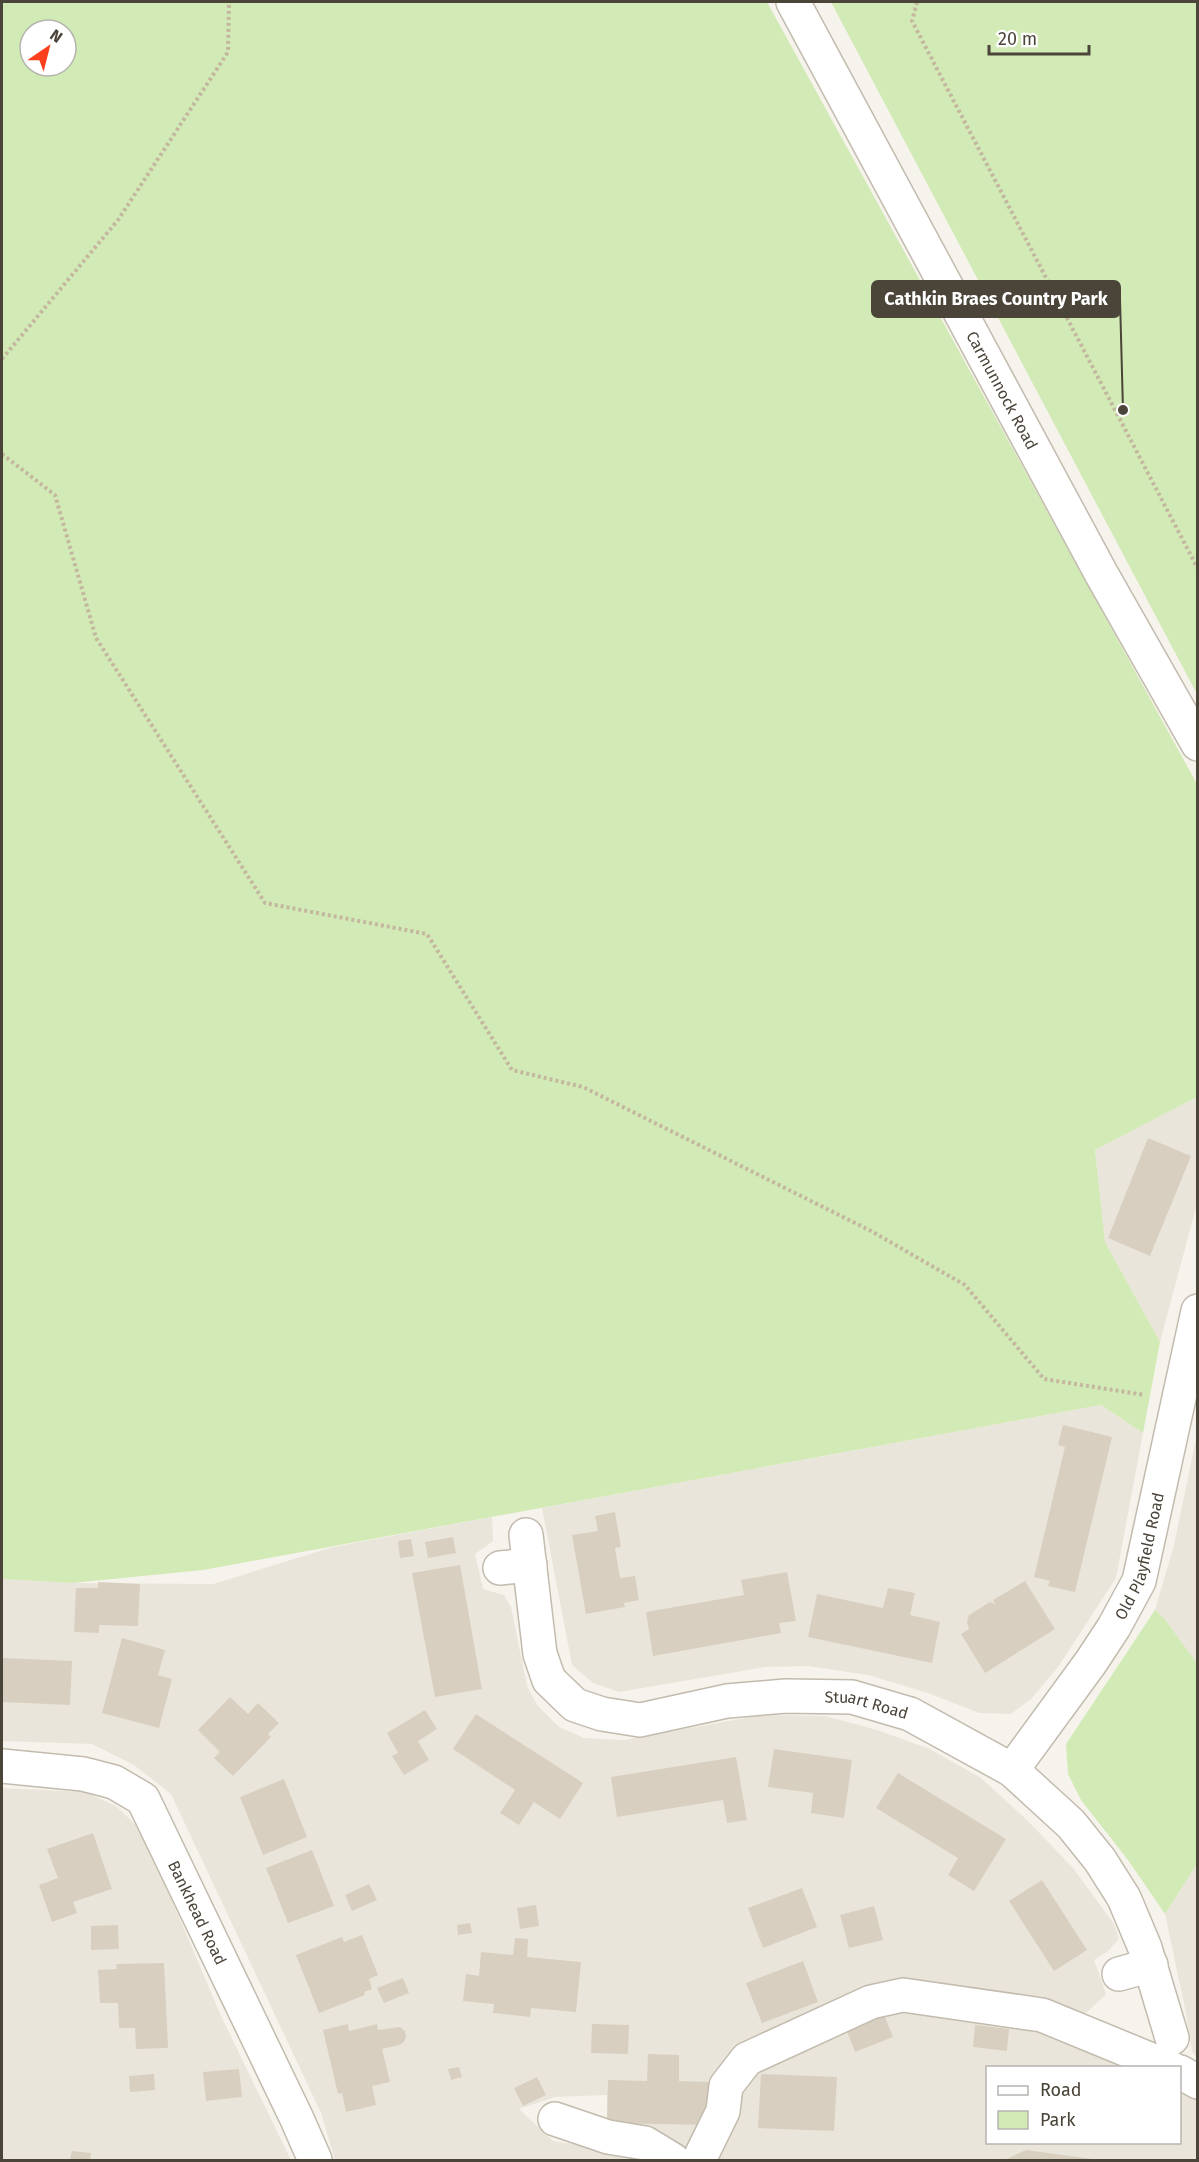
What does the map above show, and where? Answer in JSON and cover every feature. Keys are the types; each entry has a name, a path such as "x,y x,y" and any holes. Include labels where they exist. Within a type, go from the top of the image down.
{"street":[{"name":"Carmunnock Road","path":"793,2 1102,575 1197,744"},
{"name":"Old Playfield Road","path":"1012,1770 1091,1662 1140,1581 1197,1311"},
{"name":"Stuart Road","path":"518,1556 540,1654 549,1680 575,1705 602,1714 640,1720 727,1701 786,1696 852,1697 910,1714 1012,1770 1071,1824 1100,1860 1124,1898 1151,1965 1172,2053"},
{"name":"Bankhead Road","path":"2,1766 83,1774 114,1782 143,1799 315,2160"},
{"path":"1119,1974 1151,1965"},
{"path":"699,2160 723,2111 726,2086 747,2059 871,2002 903,1995 1042,2015 1172,2053"},
{"path":"1181,2073 1197,2082"},
{"path":"555,2119 608,2137 645,2143 673,2160"}],"path":[{"path":"2,359 118,220 228,52 229,2"},
{"path":"917,2 912,21 1197,569"},
{"path":"2,454 55,495 96,638 265,903 427,934 512,1070 584,1087 871,1231 965,1284 1044,1379 1178,1400"}],"shaded area":[{"path":"1197,1097 1197,1204 1160,1342 1105,1242 1095,1150"},
{"path":"1101,1405 1143,1433 1116,1578 1058,1667 1031,1699 1011,1714 979,1713 928,1693 868,1675 808,1666 765,1667 619,1692 593,1683 572,1665 542,1508"},
{"path":"1197,1434 1197,1665 1164,1618 1155,1610 1174,1545"},
{"path":"492,1517 493,1541 475,1554 483,1589 504,1595 511,1607 527,1686 537,1705 559,1727 584,1738 624,1740 762,1715 825,1716 877,1730 930,1749 981,1778 1026,1819 1073,1868 1114,1924 1119,1939 1107,1952 1094,1960 1106,1994 1078,2021 892,1985 733,2060 687,2160 607,2123 607,2095 555,2097 519,2109 553,2141 649,2156 657,2160 335,2160 321,2113 171,1794 134,1765 92,1744 2,1741 2,1579 72,1583 213,1584 333,1547"},
{"path":"2,1788 85,1792 116,1806 143,1832 221,2016 291,2160 2,2160"},
{"path":"1197,1864 1197,2058 1192,2051 1165,1914"},
{"path":"899,2004 1023,2018 1148,2066 986,2066 986,2144 1181,2144 1181,2081 1197,2089 1197,2160 714,2160 732,2132 732,2098 750,2068"}],"green space":[{"path":"2,2 767,2 1197,784 1197,1097 1095,1150 1105,1242 1160,1342 1143,1433 1101,1405 203,1570 72,1583 2,1579"},
{"path":"831,2 1197,2 1197,694"},
{"path":"1155,1610 1164,1618 1198,1665 1197,1864 1165,1914 1128,1860 1081,1800 1068,1774 1066,1744"}],"building":[{"path":"1148,1138 1191,1156 1150,1256 1108,1238"},
{"path":"1063,1425 1112,1437 1075,1592 1048,1586 1050,1581 1034,1577 1065,1447 1058,1445"},
{"path":"615,1512 621,1547 615,1548 620,1578 635,1576 639,1600 624,1603 625,1607 586,1614 572,1535 598,1531 595,1516"},
{"path":"453,1537 456,1553 428,1558 425,1542"},
{"path":"411,1539 414,1556 400,1558 398,1541"},
{"path":"460,1565 482,1689 435,1697 412,1573"},
{"path":"787,1572 796,1621 779,1623 781,1633 653,1656 646,1612 744,1595 741,1580"},
{"path":"1025,1581 1055,1629 985,1673 961,1634 969,1629 967,1622 969,1615 990,1602 995,1604 993,1600"},
{"path":"98,1582 140,1584 138,1626 99,1625 99,1633 74,1632 76,1588 98,1588"},
{"path":"888,1588 915,1593 910,1615 940,1622 932,1663 808,1637 817,1594 883,1608"},
{"path":"122,1638 165,1650 158,1675 172,1679 159,1728 102,1713"},
{"path":"2,1658 72,1661 70,1705 2,1702"},
{"path":"230,1697 248,1714 258,1703 279,1723 268,1734 271,1737 233,1776 214,1758 220,1752 198,1730"},
{"path":"425,1710 437,1729 418,1741 429,1760 404,1775 392,1756 398,1753 387,1733"},
{"path":"476,1714 583,1783 560,1819 534,1802 519,1825 500,1813 515,1790 453,1749"},
{"path":"774,1749 852,1760 844,1818 811,1813 813,1793 768,1787"},
{"path":"736,1757 747,1820 727,1823 723,1800 617,1817 611,1777"},
{"path":"898,1773 1006,1839 974,1891 948,1875 958,1858 876,1808"},
{"path":"284,1779 307,1837 263,1855 240,1797"},
{"path":"93,1833 112,1889 73,1902 77,1913 52,1922 39,1885 58,1878 47,1849"},
{"path":"312,1850 334,1906 288,1923 266,1868"},
{"path":"1042,1880 1087,1950 1054,1971 1009,1901"},
{"path":"369,1884 377,1900 352,1911 345,1895"},
{"path":"802,1888 817,1927 763,1948 748,1908"},
{"path":"536,1905 539,1926 520,1929 517,1908"},
{"path":"874,1906 883,1940 849,1948 840,1915"},
{"path":"470,1923 472,1933 458,1935 457,1925"},
{"path":"118,1925 119,1949 91,1950 91,1926"},
{"path":"362,1935 378,1975 369,1979 372,1989 364,1992 365,1995 319,2013 296,1955 342,1937 344,1942"},
{"path":"515,1938 528,1939 527,1957 581,1962 576,2012 531,2008 530,2017 493,2013 494,2004 463,2001 466,1974 479,1976 481,1952 513,1955"},
{"path":"803,1961 818,2002 762,2023 746,1983"},
{"path":"164,1963 168,2048 136,2049 135,2028 119,2028 118,2003 100,2003 98,1970 117,1969 116,1964"},
{"path":"403,1978 409,1993 384,2003 377,1988"},
{"path":"883,2012 893,2037 855,2052 845,2026"},
{"path":"348,2024 349,2031 377,2024 378,2030 400,2027 405,2031 406,2037 399,2045 382,2049 390,2082 372,2086 376,2105 346,2112 342,2093 338,2094 323,2030"},
{"path":"592,2024 629,2025 628,2054 591,2053"},
{"path":"975,2025 1009,2029 1007,2051 973,2047"},
{"path":"648,2054 679,2055 679,2081 709,2082 709,2125 607,2123 608,2080 647,2081"},
{"path":"459,2067 462,2077 451,2080 448,2069"},
{"path":"239,2069 242,2097 206,2101 203,2072"},
{"path":"154,2074 155,2090 130,2092 129,2076"},
{"path":"761,2074 837,2077 834,2131 758,2128"},
{"path":"537,2077 546,2095 523,2106 514,2088"},
{"path":"1026,2150 1092,2159 1092,2160 1005,2160"},
{"path":"72,2151 91,2153 90,2160 70,2160"}],"place":[{"name":"Cathkin Braes Country Park","path":"1123,410"}]}
